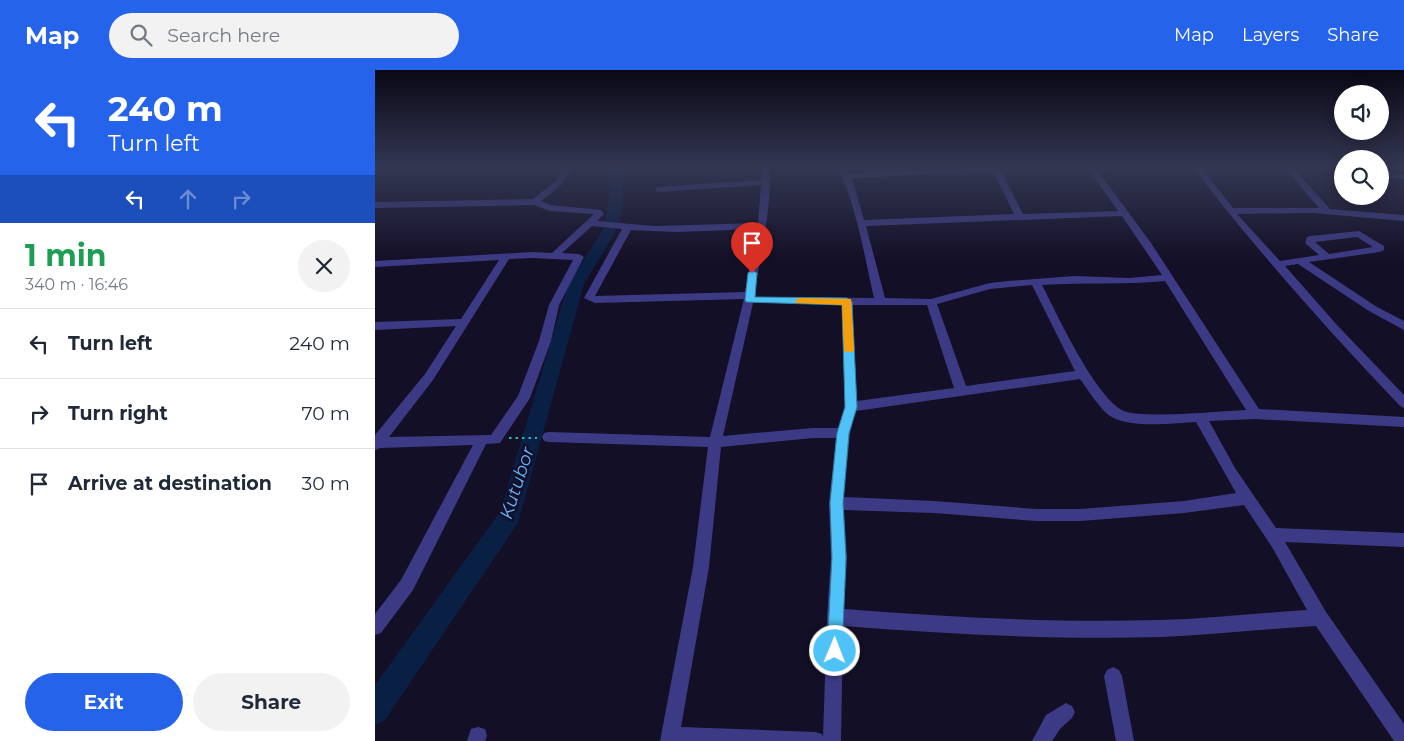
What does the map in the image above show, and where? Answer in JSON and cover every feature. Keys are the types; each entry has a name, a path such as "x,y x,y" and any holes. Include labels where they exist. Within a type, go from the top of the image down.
{"street":[{"path":"535,202 540,198"},
{"path":"767,198 749,298 715,442 701,567 670,739 815,741"},
{"path":"854,198 880,301"},
{"path":"1012,198 1021,217"},
{"path":"1114,198 1168,278 1255,414"},
{"path":"1221,198 1333,328 1404,403"},
{"path":"1316,198 1327,211"},
{"path":"375,205 535,202 550,208 598,212 599,214 591,223 555,255"},
{"path":"1231,211 1327,211 1404,218"},
{"path":"861,223 1124,213"},
{"path":"591,223 684,230 763,226"},
{"path":"628,226 589,298 595,300 749,298 847,302 931,302 990,286 1075,279 1129,281 1168,278"},
{"path":"1278,264 1300,261 1327,257 1380,249 1381,248 1359,234 1309,239 1310,243 1327,257"},
{"path":"375,264 555,255 576,256 579,259 554,305 545,341 524,398 493,439 407,585 375,627"},
{"path":"376,444 429,377 506,257"},
{"path":"1300,261 1373,309 1404,326"},
{"path":"1035,282 1083,374 1111,410 1124,417 1158,419 1255,414 1404,422"},
{"path":"832,741 835,617 839,558 837,503 843,433 851,407 847,302"},
{"path":"931,302 962,392"},
{"path":"375,326 465,322"},
{"path":"851,407 1083,374"},
{"path":"1200,417 1246,498 1272,535 1320,618 1404,740"},
{"path":"375,425 389,426"},
{"path":"549,437 715,442 813,433 843,433"},
{"path":"376,444 493,439"},
{"path":"837,503 934,507 1036,515 1080,515 1185,507 1246,498"},
{"path":"1272,535 1404,540"},
{"path":"835,617 917,624 1139,630 1211,627 1320,618"},
{"path":"1113,676 1125,741"},
{"path":"1041,741 1053,722 1066,712"}],"path":[{"path":"493,439 549,437"}],"waterway":[{"name":"Kutubor","path":"612,222 616,198"},
{"name":"Kutubor","path":"375,710 510,516 576,284 609,231"}],"slow traffic":[{"path":"799,301 847,302 849,349"}],"route":[{"path":"752,273 749,300 847,302 851,407 843,433 837,503 839,558 835,651"}]}
